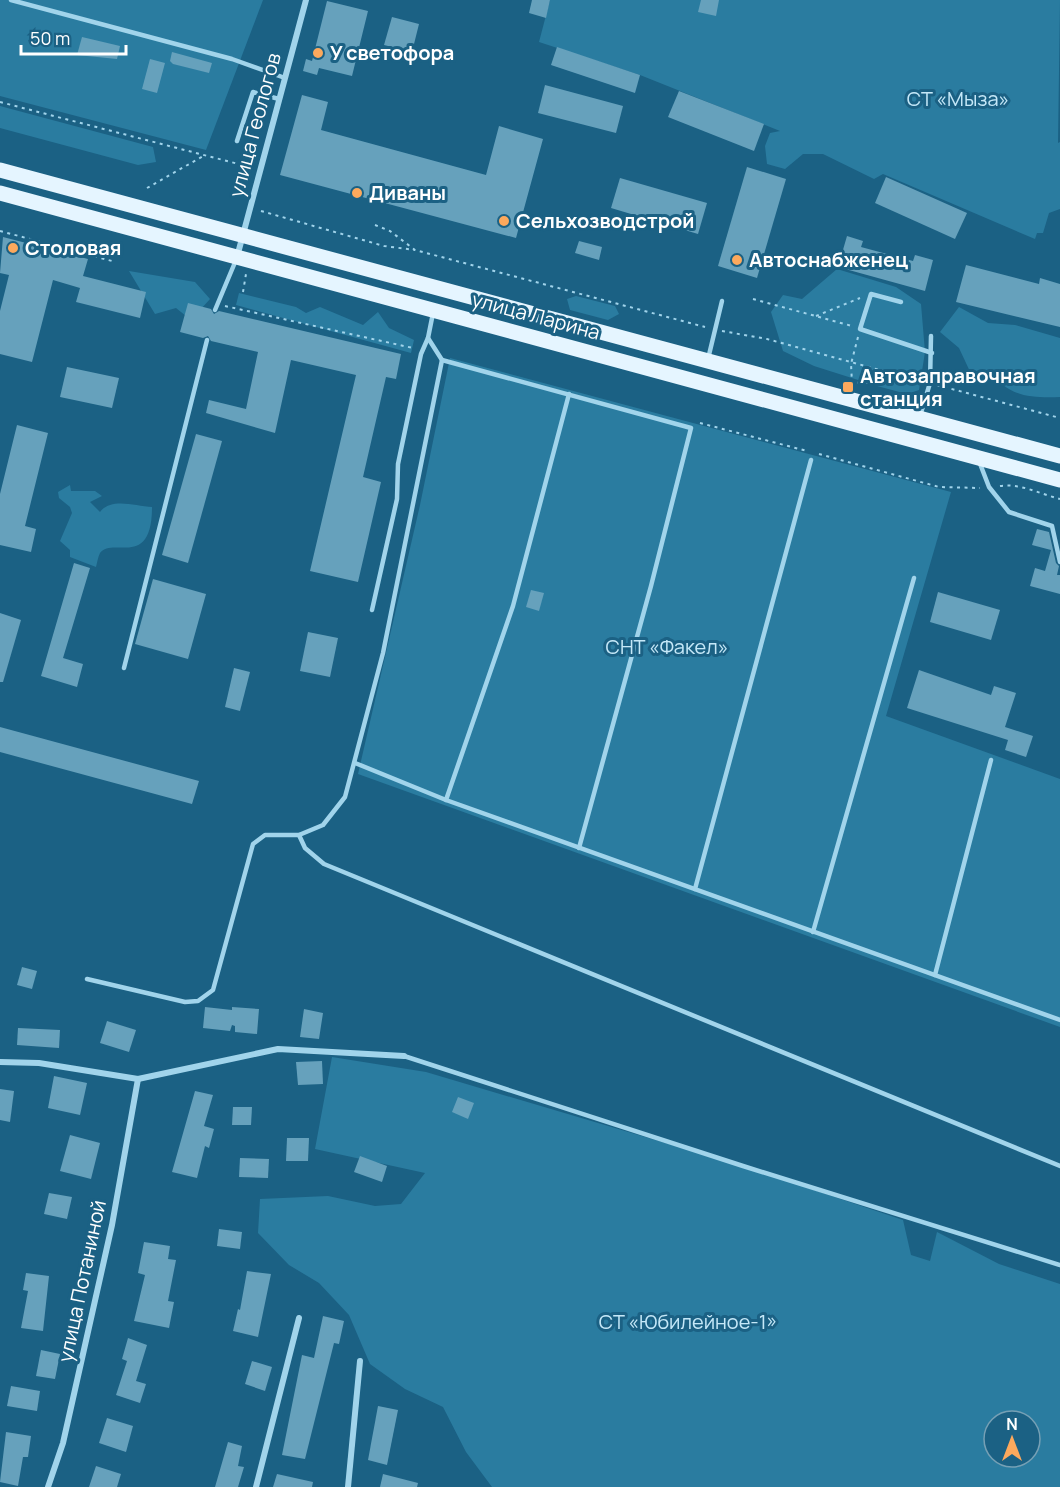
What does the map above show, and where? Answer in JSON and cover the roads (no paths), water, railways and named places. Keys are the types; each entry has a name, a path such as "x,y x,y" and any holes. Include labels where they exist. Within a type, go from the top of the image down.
{"main road":[{"name":"улица Ларина","path":"0,170 1060,456"},
{"name":"улица Ларина","path":"0,193 1060,480"}],"street":[{"name":"улица Геологов","path":"237,258 306,0"},
{"path":"0,1062 39,1063 138,1079 278,1049 404,1056"},
{"name":"улица Потаниной","path":"48,1487 63,1443 112,1225 138,1079"},
{"path":"256,1487 299,1318"},
{"path":"348,1487 360,1361"}],"lane":[{"path":"11,0 232,59 285,78"},
{"path":"237,141 253,92 279,99"},
{"path":"215,310 237,258"},
{"path":"901,302 871,294 860,328 932,352"},
{"path":"707,362 722,301"},
{"path":"372,610 397,499 398,464 421,354 428,338 434,310"},
{"path":"919,418 930,383 931,336"},
{"path":"428,338 442,360 691,428 651,586 579,848"},
{"path":"124,668 207,340"},
{"path":"87,979 185,1002 198,1001 213,990 253,844 265,836 299,836 323,825 345,797 383,653 442,360"},
{"path":"446,800 513,606 569,394"},
{"path":"976,456 989,488 1009,512 1052,526 1060,562"},
{"path":"695,890 811,460"},
{"path":"813,932 914,578"},
{"path":"935,975 992,760"},
{"path":"355,763 446,800 1060,1020"},
{"path":"299,836 304,849 324,864 1060,1166"},
{"path":"404,1056 743,1166 1060,1265"}],"place":[{"name":"У светофора","path":"318,53"},
{"name":"Диваны","path":"357,193"},
{"name":"Сельхозводстрой","path":"504,221"},
{"name":"Столовая","path":"13,248"},
{"name":"Автоснабженец","path":"737,260"},
{"name":"Автозаправочная станция","path":"848,387"}],"park label":[{"name":"СТ «Мыза»","path":"958,99"},
{"name":"СНТ «Факел»","path":"667,647"},
{"name":"СТ «Юбилейное-1»","path":"688,1322"}]}
